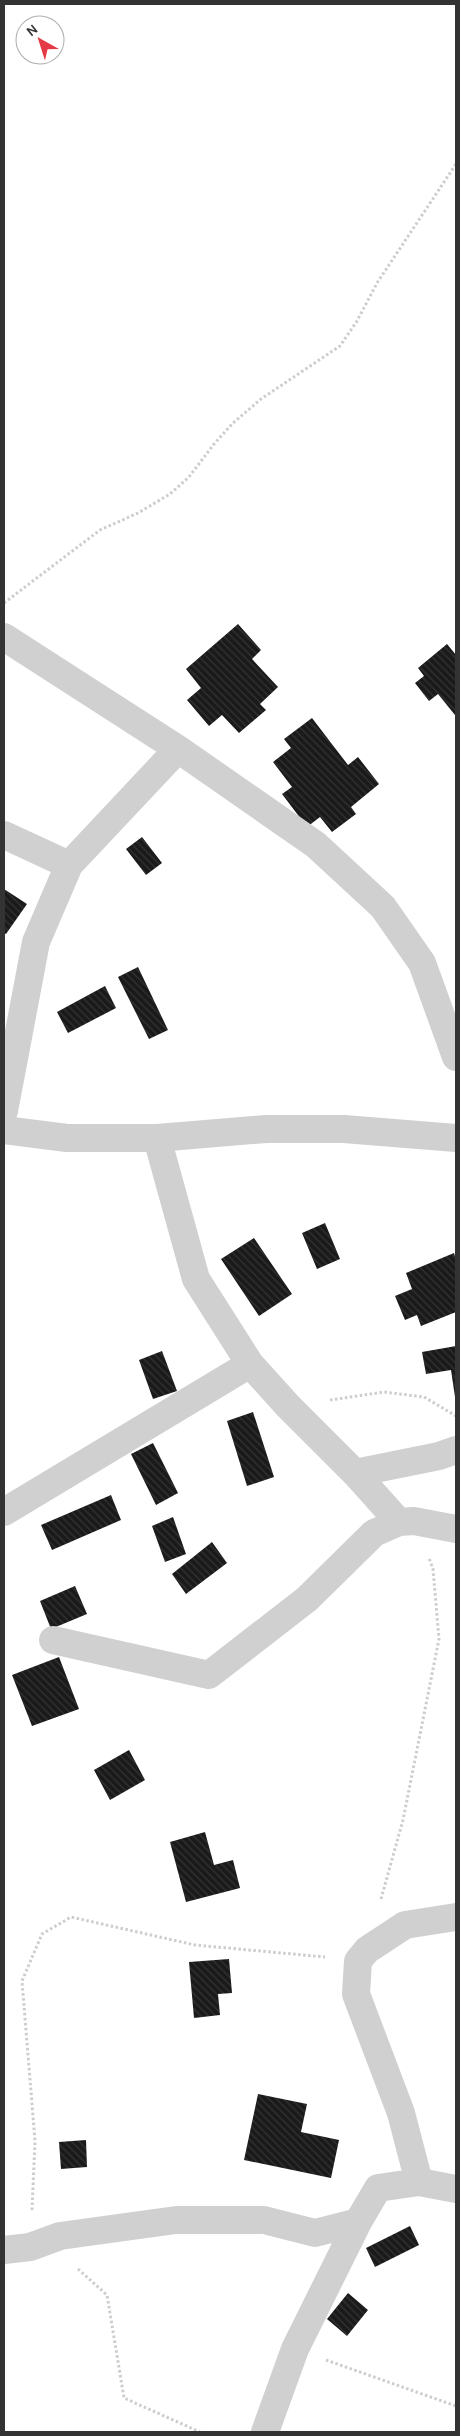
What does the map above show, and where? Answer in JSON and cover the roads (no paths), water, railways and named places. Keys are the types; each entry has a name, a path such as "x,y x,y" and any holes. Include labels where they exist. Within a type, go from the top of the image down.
{"street":[{"path":"4,637 178,750 316,845 384,907 422,963 456,1057"},
{"path":"4,1111 36,942 69,865 178,750"},
{"path":"4,835 69,865"},
{"path":"4,1130 67,1138 157,1138 266,1129 344,1129 456,1138"},
{"path":"157,1138 196,1279 250,1364 288,1406 354,1473 407,1522"},
{"path":"4,1512 250,1364"},
{"path":"354,1473 438,1456 456,1450"},
{"path":"53,1640 209,1675 307,1599 374,1533 407,1522 456,1529"},
{"path":"419,2182 401,2113 356,1994 362,1956 405,1925 456,1918"},
{"path":"265,2432 295,2349 358,2222 378,2188 419,2182 456,2189"},
{"path":"17,2249 60,2236 176,2220 264,2220 316,2233 358,2222"}]}
